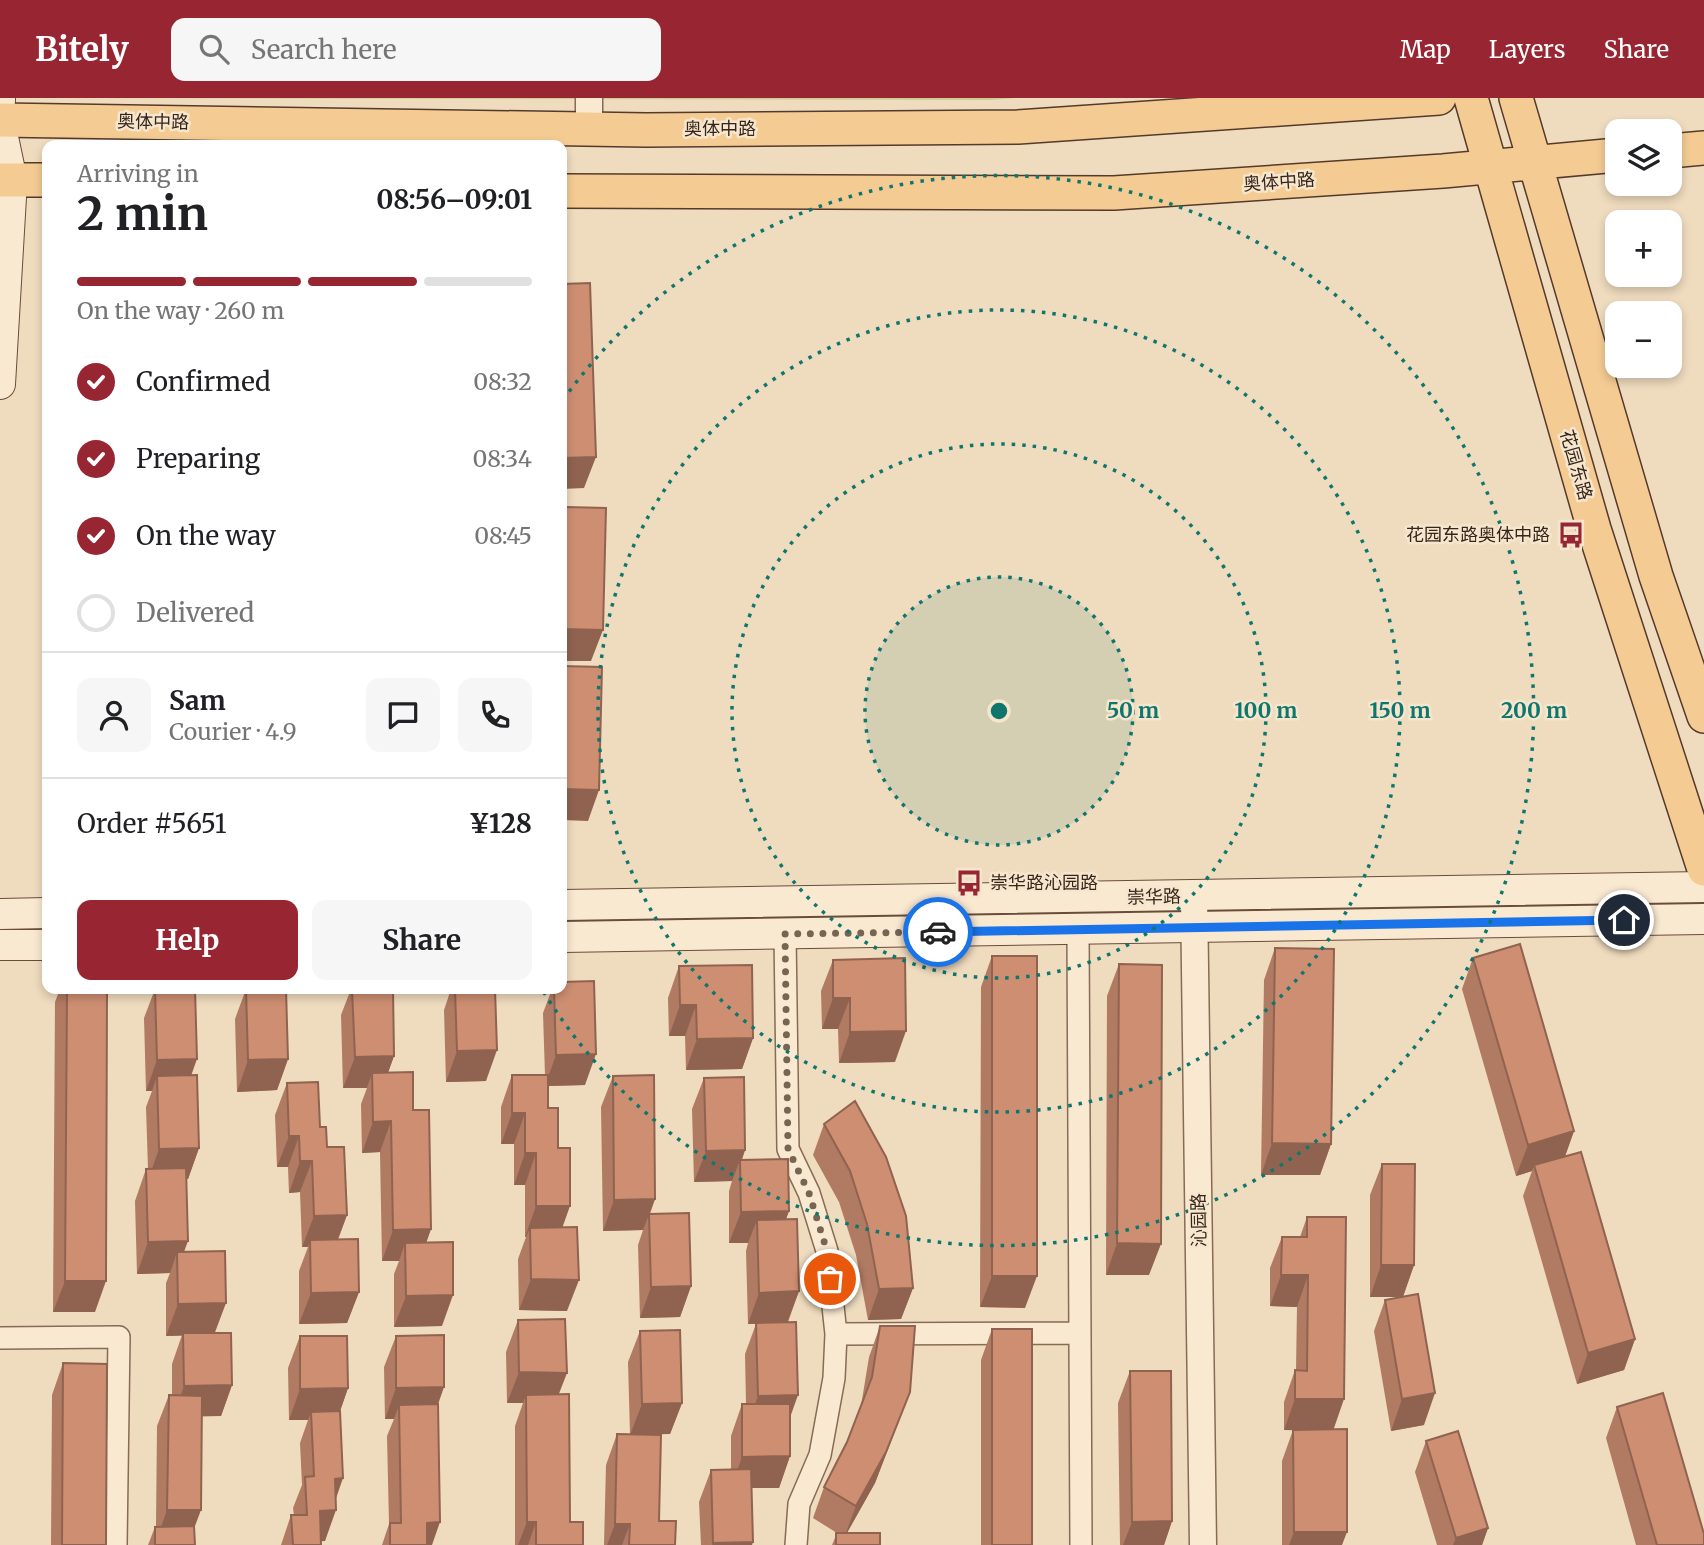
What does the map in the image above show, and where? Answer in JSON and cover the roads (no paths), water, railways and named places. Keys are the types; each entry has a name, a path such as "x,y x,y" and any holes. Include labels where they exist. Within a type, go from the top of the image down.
{"main road":[{"name":"奥体中路","path":"0,122 589,113 1018,127 1439,98"},
{"name":"花园东路","path":"1471,98 1594,528 1704,869"},
{"path":"1516,98 1532,161 1656,576 1704,716"},
{"path":"0,122 6,180 0,384"},
{"path":"1682,150 1704,148"},
{"name":"奥体中路","path":"567,191 1114,193 1490,167 1605,156"},
{"path":"6,180 42,180"},
{"name":"崇华路","path":"567,905 1704,887"},
{"path":"0,914 42,913"},
{"name":"崇华路","path":"567,937 1704,919"},
{"path":"0,945 42,945"}],"street":[{"name":"沁园路","path":"1194,896 1203,1545"},
{"path":"1078,930 1081,1545"},
{"path":"785,934 788,1149 809,1193 827,1251 836,1334 834,1378 820,1455 799,1504 796,1545"},
{"path":"836,1334 1080,1333"},
{"path":"0,1338 119,1337 116,1545"}],"place":[{"name":"花园东路奥体中路","path":"1571,535"},
{"name":"崇华路沁园路","path":"969,883"}]}
